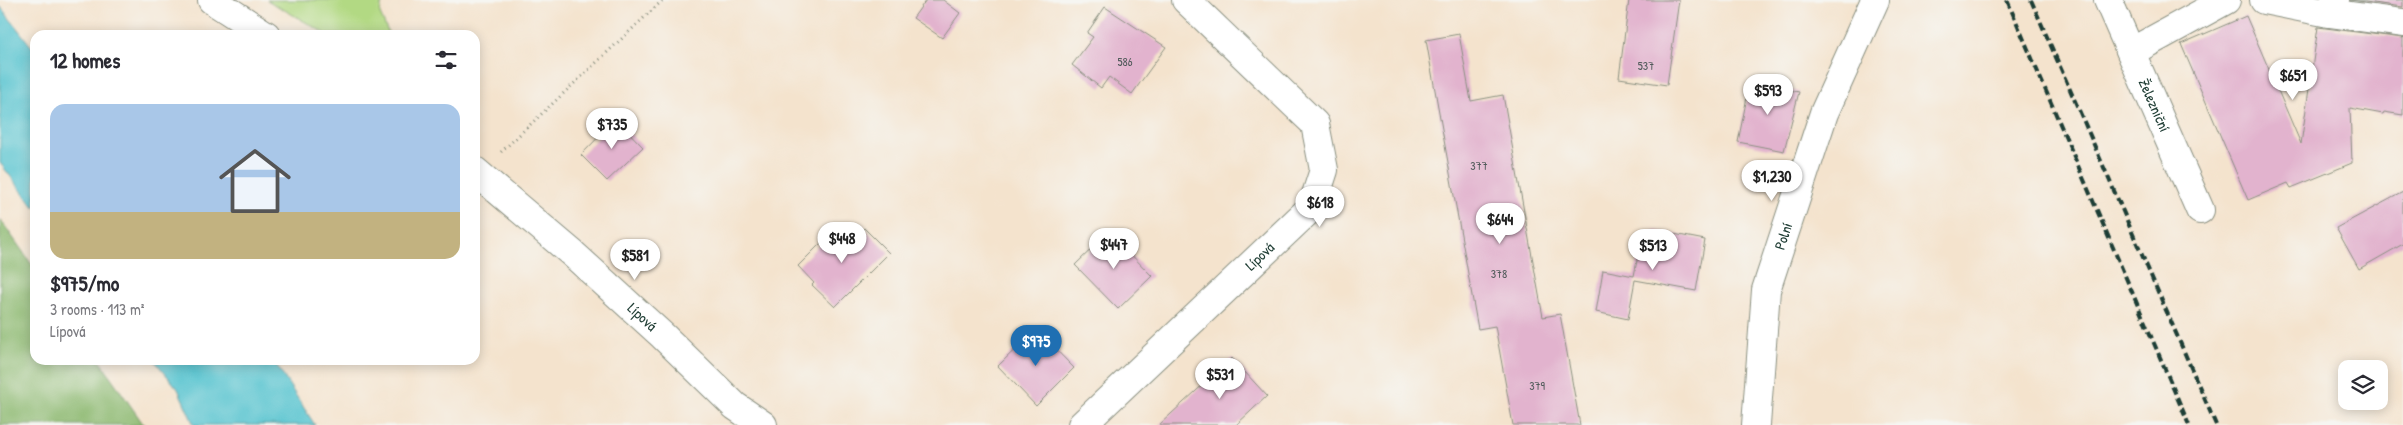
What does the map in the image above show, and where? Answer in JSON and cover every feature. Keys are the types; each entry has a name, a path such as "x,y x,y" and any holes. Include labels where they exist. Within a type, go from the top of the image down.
{"street":[{"path":"212,0 258,30"},
{"name":"Lípová","path":"1082,425 1312,207 1324,170 1315,124 1186,0"},
{"name":"Polní","path":"1756,425 1766,290 1824,113 1875,0"},
{"name":"Železniční","path":"2108,0 2200,210"},
{"path":"2131,52 2226,0"},
{"path":"2264,0 2332,6 2403,23"},
{"name":"Lípová","path":"480,175 573,254 735,406 763,425"}],"path":[{"path":"480,169 663,0"}],"green space":[{"path":"267,0 382,0 380,14 387,30 319,30"},
{"path":"0,219 30,262 30,365 102,365 144,425 0,425"}],"water":[{"path":"0,6 30,45 30,202 0,163"},
{"path":"158,365 276,365 315,425 194,425 178,389"}],"building":[{"path":"926,0 943,0 960,13 942,38 913,18"},
{"path":"1629,0 1679,0 1667,85 1619,78"},
{"path":"2350,0 2403,0 2403,7"},
{"path":"1105,7 1166,47 1132,94 1109,77 1101,88 1072,65 1093,37 1087,33"},
{"path":"2246,16 2301,144 2318,27 2403,38 2403,115 2384,112 2383,114 2350,108 2352,163 2291,188 2288,183 2248,200 2181,44"},
{"path":"1459,34 1471,101 1503,95 1543,317 1560,314 1580,425 1513,425 1495,326 1478,329 1426,40"},
{"path":"1750,82 1799,92 1784,151 1738,142"},
{"path":"616,119 643,147 607,181 581,155"},
{"path":"2403,192 2403,244 2359,269 2336,228"},
{"path":"864,228 889,253 835,307 812,285 814,283 798,266 833,231 847,246"},
{"path":"1653,230 1705,240 1696,291 1635,280 1628,319 1596,312 1603,270 1634,276 1640,245 1649,247"},
{"path":"1109,232 1152,276 1118,309 1075,265"},
{"path":"1036,329 1074,368 1036,406 998,366"},
{"path":"1232,358 1267,396 1236,425 1159,425"}],"railway":[{"path":"2007,0 2189,425"},
{"path":"2031,0 2216,425"}]}
